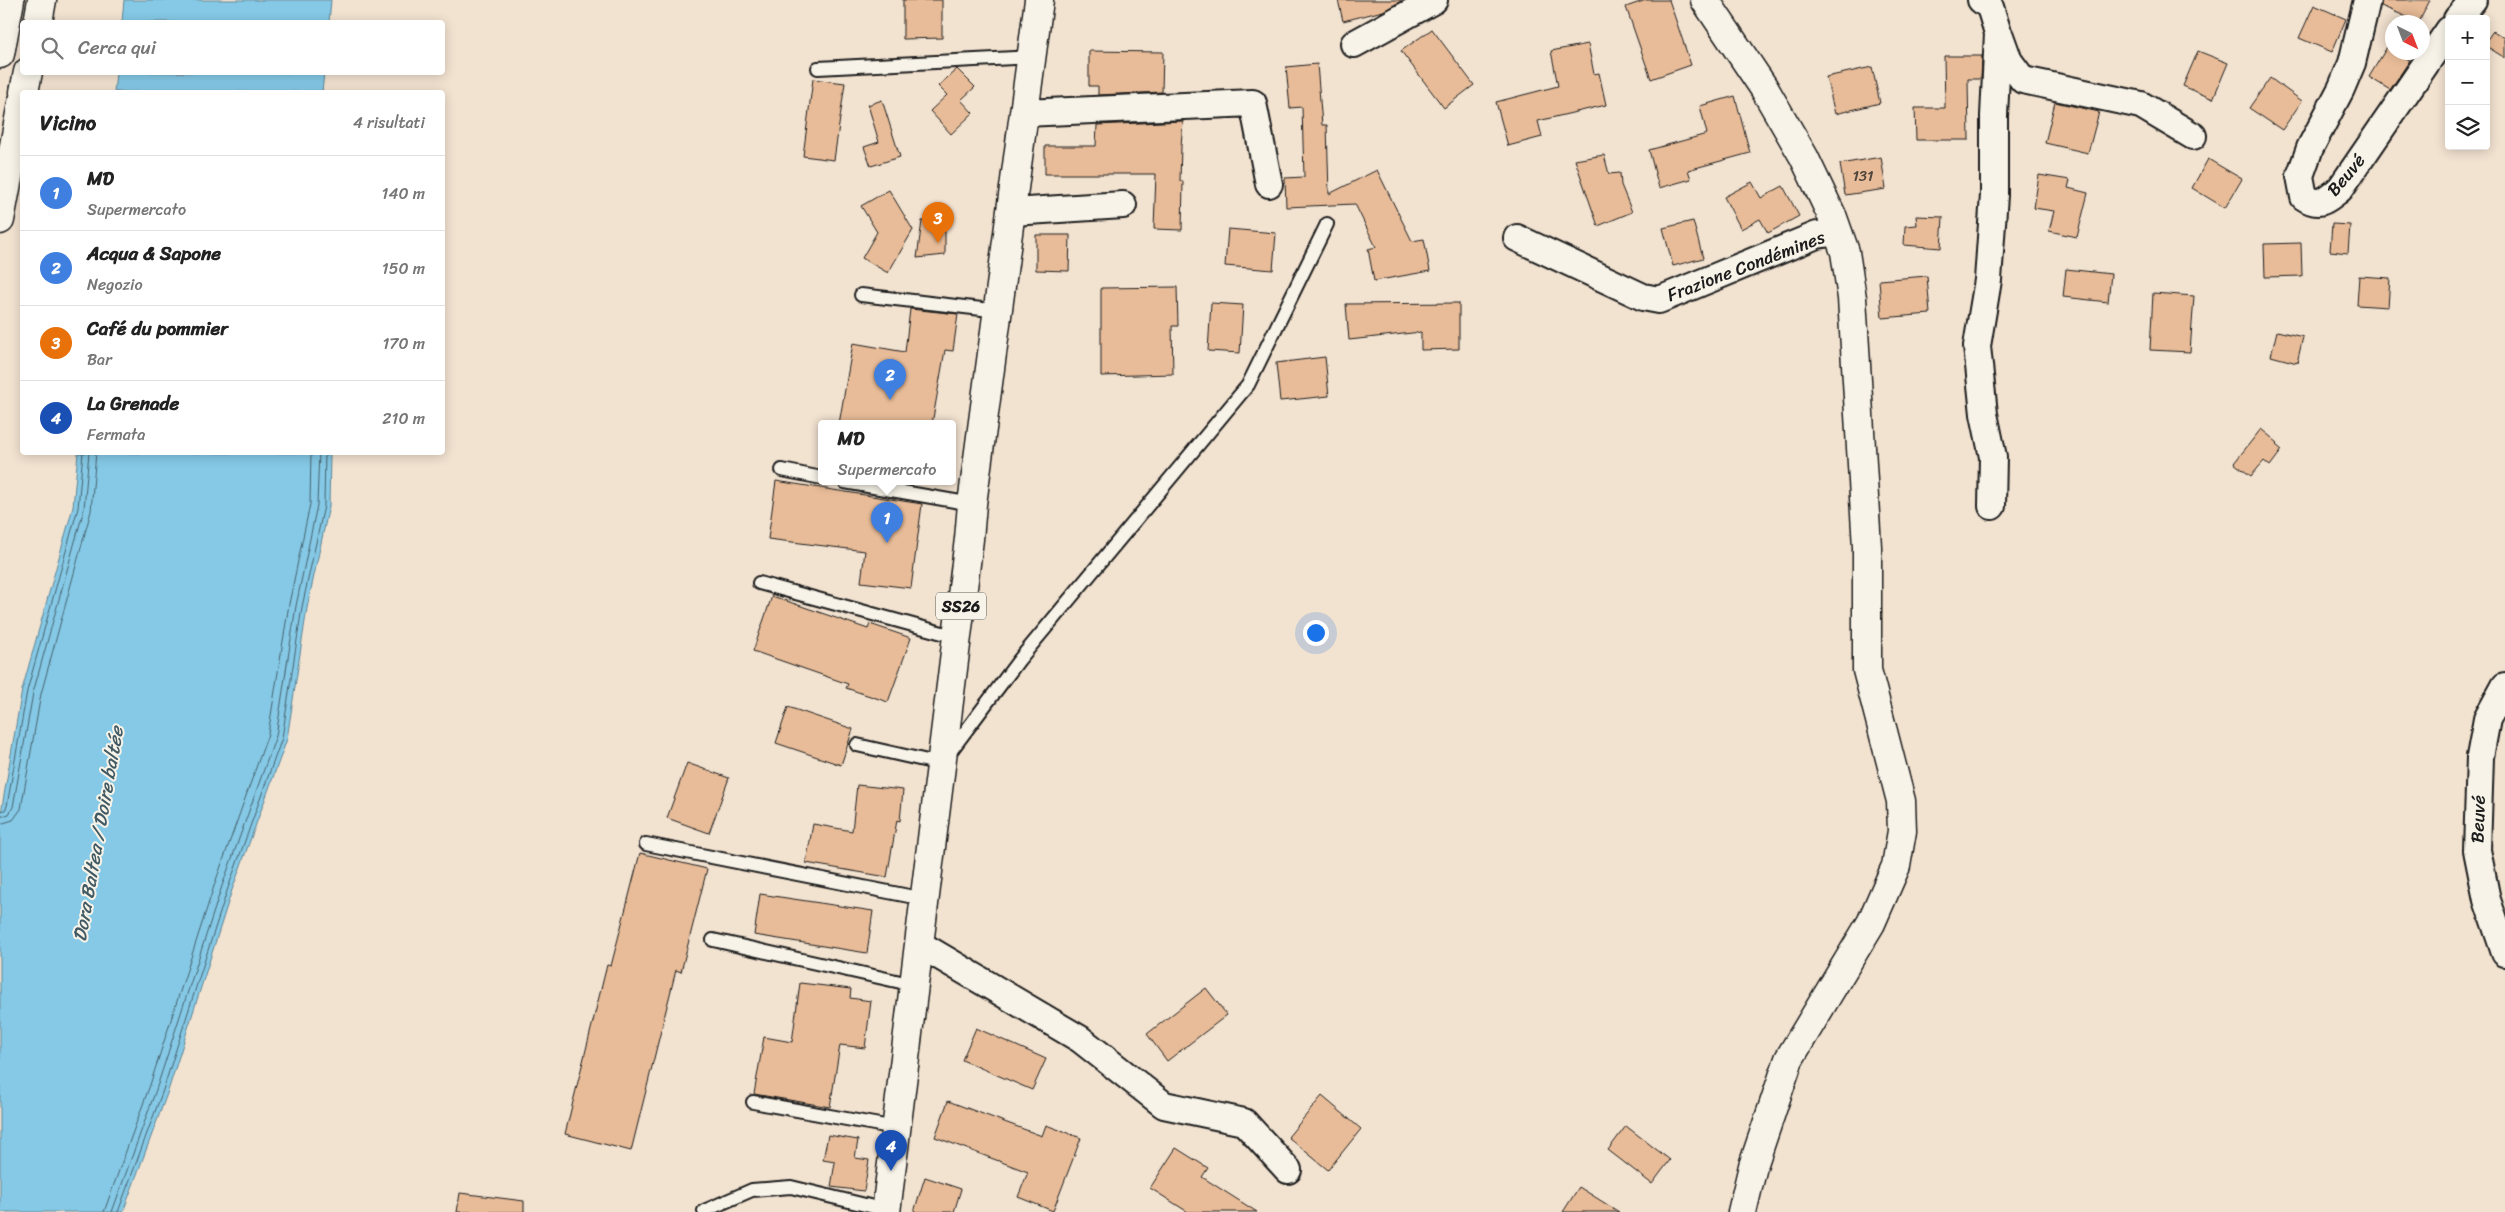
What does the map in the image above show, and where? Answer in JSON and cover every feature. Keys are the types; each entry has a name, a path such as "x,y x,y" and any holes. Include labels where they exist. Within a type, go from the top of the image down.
{"main road":[{"path":"0,54 10,0"},
{"path":"38,20 42,0"},
{"name":"SS26","path":"887,1211 972,504 1039,0"},
{"path":"1705,0 1764,88 1799,148 1838,232 1845,252 1852,298 1867,548 1867,670 1901,801 1902,831 1896,866 1871,923 1790,1059 1753,1166 1742,1212"},
{"path":"24,90 27,75"},
{"path":"0,220 20,114"}],"street":[{"path":"1354,44 1434,0"},
{"path":"1981,0 1990,7 2009,61 2023,80 2141,105 2193,136"},
{"name":"Beuvé","path":"2367,0 2352,63 2342,89 2310,148 2300,176 2304,197 2312,203 2322,203 2340,189 2445,36"},
{"path":"2460,15 2473,0"},
{"path":"1992,506 1993,457 1984,414 1977,346 1988,280 1994,196 1994,116 1998,33"},
{"path":"1024,113 1253,103 1269,184"},
{"path":"1012,212 1123,205"},
{"name":"Frazione Condémines","path":"1517,238 1643,297 1658,300 1817,235 1838,232"},
{"name":"Beuvé","path":"2505,686 2487,719 2480,757 2477,850 2487,900 2505,953"},
{"path":"919,944 1080,1039 1164,1105 1244,1122 1288,1170"}],"lane":[{"path":"818,68 1032,57"},
{"path":"857,745 941,764 1019,660 1248,385 1327,224"},
{"path":"860,296 999,310"},
{"path":"782,470 818,477"},
{"path":"862,485 972,504"},
{"path":"759,583 957,637"},
{"path":"646,844 924,900"},
{"path":"713,940 914,985"},
{"path":"754,1102 896,1128"},
{"path":"704,1211 752,1190 791,1187 887,1211"}],"water":[{"path":"124,0 331,0 329,20 122,20"},
{"path":"116,75 324,75 322,90 114,90"},
{"name":"Dora Baltea / Doire baltée","path":"78,455 330,455 329,506 307,608 287,739 232,890 168,1091 123,1212 0,1212 0,819 22,690 73,507"}],"building":[{"path":"903,0 942,0 942,38 903,39"},
{"path":"1338,0 1401,1 1383,11 1343,21"},
{"path":"1646,0 1669,0 1691,65 1651,79 1626,7"},
{"path":"2382,0 2430,0 2422,15 2402,15 2381,6"},
{"path":"2314,5 2346,19 2332,52 2299,38"},
{"path":"1432,29 1474,85 1444,108 1401,51"},
{"path":"2493,31 2505,38 2505,58 2490,49 2490,35"},
{"path":"1588,44 1594,74 1599,73 1606,105 1538,121 1542,137 1508,146 1496,102 1558,86 1551,51"},
{"path":"2385,50 2385,60 2410,60 2390,90 2369,77"},
{"path":"1089,51 1163,52 1162,92 1098,95 1098,86 1089,86"},
{"path":"2198,51 2228,63 2213,99 2183,86"},
{"path":"1944,56 1982,56 1981,79 1968,79 1969,140 1916,140 1915,108 1945,108"},
{"path":"1317,64 1322,125 1327,125 1329,194 1377,170 1412,241 1424,239 1430,271 1374,281 1368,249 1376,247 1355,204 1286,207 1285,178 1304,177 1302,107 1290,108 1286,67"},
{"path":"1872,67 1880,103 1835,114 1826,77"},
{"path":"957,69 975,87 961,100 973,113 951,134 930,111 947,95 938,86"},
{"path":"2270,78 2302,101 2282,130 2249,108"},
{"path":"813,79 845,83 834,160 803,156"},
{"path":"1735,96 1750,153 1688,170 1691,179 1659,188 1649,150 1707,134 1700,106"},
{"path":"882,100 900,157 871,166 864,147 879,142 868,105"},
{"path":"2055,102 2099,112 2088,153 2045,143"},
{"path":"1183,121 1180,181 1183,181 1182,230 1154,229 1156,174 1045,174 1045,146 1096,146 1097,125"},
{"path":"1604,155 1609,174 1620,173 1621,185 1632,212 1598,226 1575,160"},
{"path":"1881,157 1886,189 1845,195 1840,164"},
{"path":"2208,159 2242,179 2225,208 2192,188"},
{"path":"2039,175 2070,180 2068,188 2088,193 2077,237 2049,231 2054,211 2034,208"},
{"path":"1752,182 1761,198 1783,186 1799,216 1768,233 1760,219 1741,229 1724,197"},
{"path":"889,190 913,230 888,273 862,258 877,232 861,206"},
{"path":"1916,216 1943,217 1941,248 1904,245 1905,226 1917,225"},
{"path":"945,219 945,255 917,258 922,221"},
{"path":"1693,221 1703,258 1673,266 1663,228"},
{"path":"2332,224 2350,225 2348,253 2330,251"},
{"path":"1228,229 1276,233 1273,270 1225,266"},
{"path":"1036,235 1070,235 1069,271 1036,270"},
{"path":"2301,243 2302,276 2265,277 2264,244"},
{"path":"2066,269 2111,274 2108,302 2063,297"},
{"path":"1927,276 1930,314 1882,318 1879,280"},
{"path":"2359,276 2390,278 2388,307 2357,305"},
{"path":"1177,287 1178,326 1172,326 1173,374 1101,376 1101,288"},
{"path":"2153,293 2194,296 2190,352 2150,350"},
{"path":"1211,303 1243,305 1240,353 1208,351"},
{"path":"1459,303 1459,349 1421,350 1421,332 1349,340 1346,304"},
{"path":"910,309 958,314 953,351 945,350 933,420 840,420 853,343 905,352"},
{"path":"2277,331 2303,337 2297,363 2271,356"},
{"path":"1325,357 1329,396 1280,401 1276,363"},
{"path":"2261,429 2278,443 2276,445 2282,450 2270,466 2264,461 2251,476 2234,463"},
{"path":"776,481 922,504 911,588 861,582 865,551 768,539"},
{"path":"772,596 868,629 870,624 911,638 888,702 846,688 848,684 753,651"},
{"path":"788,707 853,729 841,765 776,743"},
{"path":"687,763 729,778 709,833 667,818"},
{"path":"857,785 903,790 900,821 897,820 887,877 806,863 813,824 852,831"},
{"path":"640,853 707,869 681,972 676,970 631,1151 565,1134 607,965 611,966"},
{"path":"760,894 873,911 867,953 754,935"},
{"path":"800,983 851,989 850,998 871,1001 865,1048 840,1045 830,1107 754,1094 764,1037 792,1042"},
{"path":"1206,988 1227,1015 1167,1061 1147,1034"},
{"path":"976,1028 1046,1059 1032,1090 962,1060"},
{"path":"1322,1096 1361,1129 1328,1170 1288,1137"},
{"path":"948,1101 1042,1136 1046,1125 1081,1138 1053,1211 1018,1197 1028,1172 935,1137"},
{"path":"1626,1126 1670,1160 1652,1184 1608,1150"},
{"path":"828,1135 858,1140 855,1158 869,1160 864,1191 831,1187 835,1162 823,1160"},
{"path":"1176,1148 1208,1168 1202,1177 1257,1212 1188,1212 1150,1188"},
{"path":"925,1177 961,1189 954,1212 914,1212"},
{"path":"1579,1187 1619,1212 1563,1212"},
{"path":"460,1193 524,1201 524,1212 457,1212"}],"place":[{"name":"Café du pommier","path":"938,243"},
{"name":"Acqua & Sapone","path":"890,400"},
{"name":"MD","path":"887,543"},
{"name":"La Grenade","path":"891,1171"}]}
